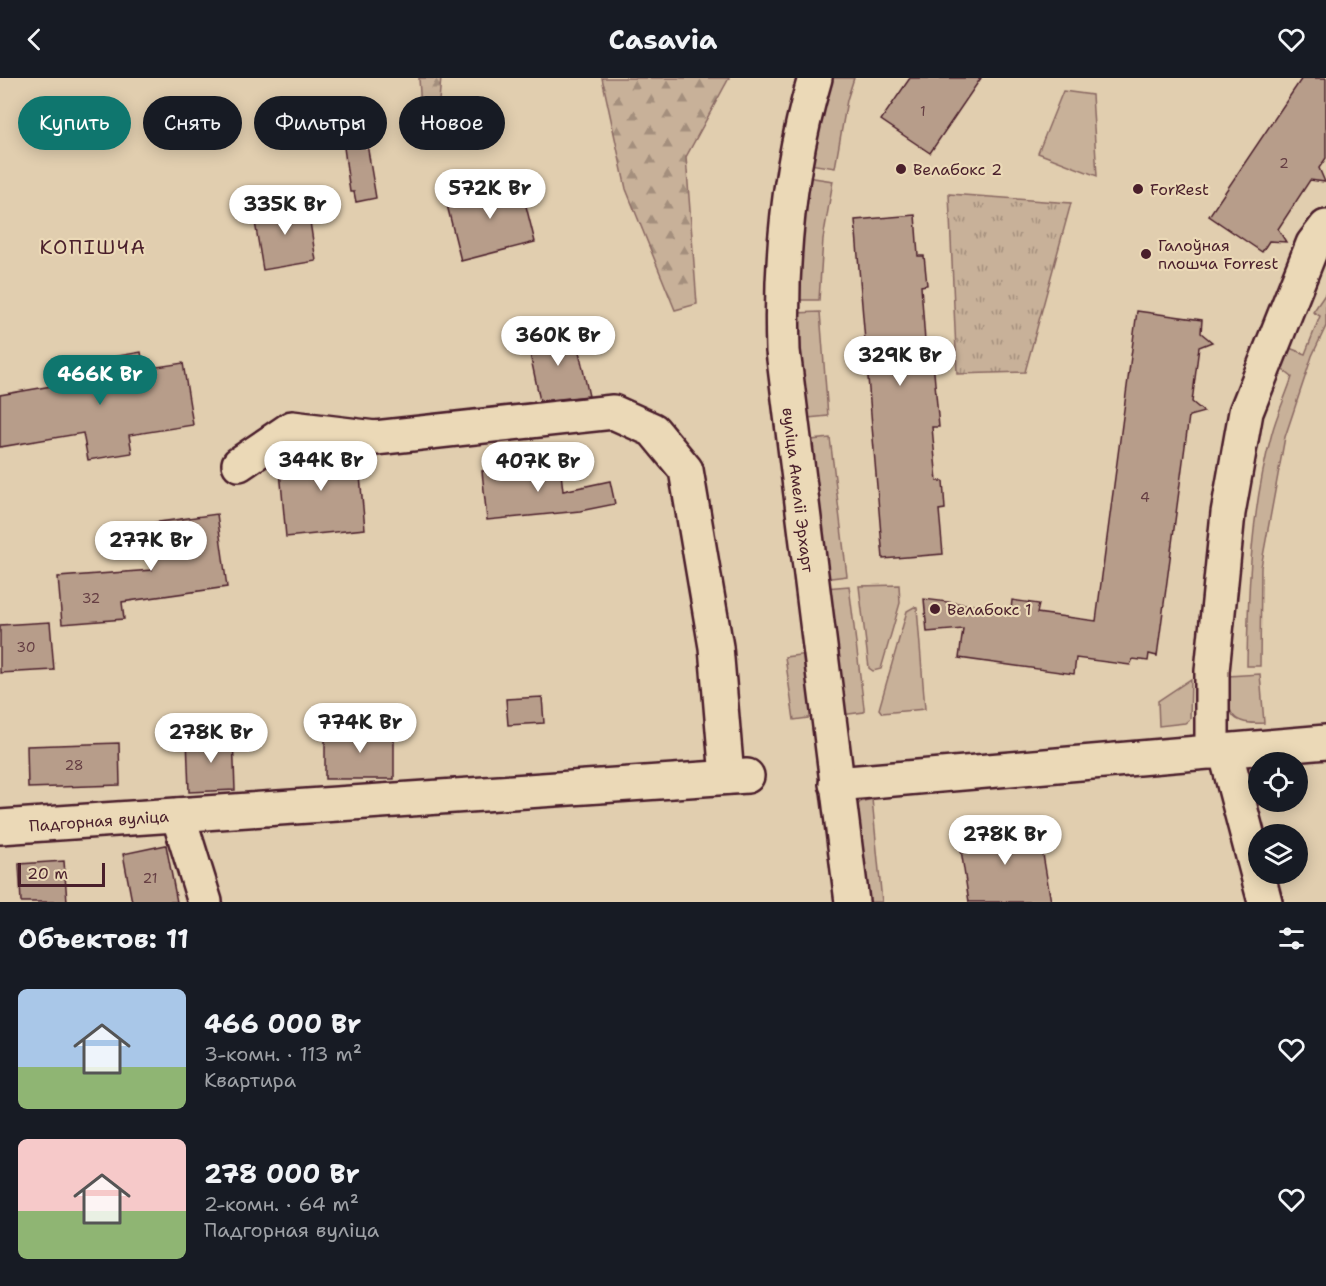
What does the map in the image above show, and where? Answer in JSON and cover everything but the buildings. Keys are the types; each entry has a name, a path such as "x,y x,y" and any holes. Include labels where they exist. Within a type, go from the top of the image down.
{"street":[{"name":"вуліца Амеліі Эрхарт","path":"815,78 795,170 783,259 783,351 852,902"},
{"path":"1265,902 1219,751 1212,671 1228,513 1246,412 1313,244 1326,227"},
{"path":"178,815 738,776 686,470 653,430 614,412 375,438 292,428 239,464"},
{"path":"836,784 1326,742"},
{"name":"Падгорная вуліца","path":"0,827 178,815 205,902"}],"green space":[{"path":"419,78 441,78 439,96 420,96"},
{"path":"602,78 729,78 686,157 697,304 675,310 626,189"},
{"path":"828,78 854,78 847,100 835,168 809,164"},
{"path":"1063,91 1092,95 1097,176 1038,153"},
{"path":"807,177 833,181 823,239 819,300 795,300"},
{"path":"949,194 1071,203 1025,372 957,374"},
{"path":"1326,293 1326,326 1312,356 1285,437 1261,567 1260,666 1247,666 1248,607 1259,491 1276,419 1292,377 1279,367 1287,347 1305,354 1320,316 1313,312"},
{"path":"820,312 828,416 808,418 794,313"},
{"path":"830,438 847,576 823,579 811,440"},
{"path":"899,585 900,603 881,669 873,671 869,668 859,586"},
{"path":"849,586 864,712 841,715 825,588"},
{"path":"914,607 917,608 925,709 882,713 879,709 907,611"},
{"path":"807,654 815,717 794,720 785,657"},
{"path":"1260,674 1264,723 1251,723 1235,718 1229,706 1228,676"},
{"path":"1191,679 1190,719 1185,723 1159,726 1158,701"},
{"path":"872,799 882,902 862,902 854,811 860,802"}],"place":[{"name":"Велабокс 2","path":"901,169"},
{"name":"ForRest","path":"1138,189"},
{"name":"Галоўная плошча Forrest","path":"1146,254"},
{"name":"Велабокс 1","path":"935,609"}],"district":[{"name":"КОПІШЧА","path":"93,247"}]}
